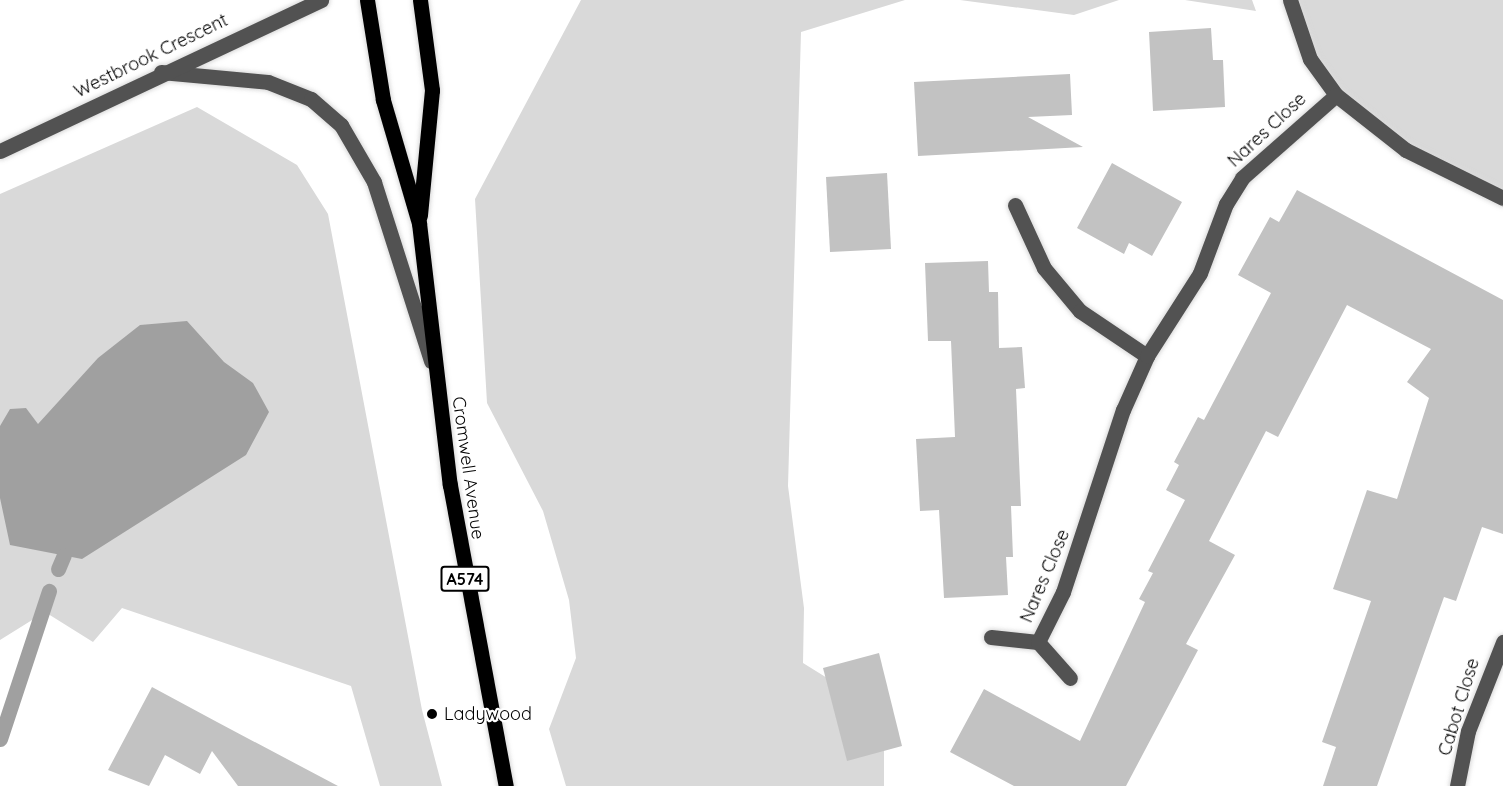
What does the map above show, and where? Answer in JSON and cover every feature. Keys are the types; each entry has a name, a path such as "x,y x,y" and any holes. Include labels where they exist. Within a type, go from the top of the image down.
{"main road":[{"name":"Cromwell Avenue","path":"367,0 382,100 419,223 434,369 469,602 506,786"},
{"name":"Cromwell Avenue","path":"419,223 432,90 420,0"}],"street":[{"name":"Westbrook Crescent","path":"0,151 161,72 321,0"},
{"path":"1290,0 1310,59 1335,95 1406,150 1503,198"},
{"path":"161,72 268,82 311,99 340,125 374,182 434,369"},
{"name":"Nares Close","path":"1038,642 1063,592 1103,463 1147,356 1200,273 1242,178 1335,95"},
{"path":"1015,205 1044,268 1080,311 1147,356"},
{"name":"Nares Close","path":"992,637 1038,642 1070,678"},
{"name":"Cabot Close","path":"1457,786 1468,731 1503,642"}],"shaded area":[{"path":"581,0 905,0 801,32 788,486 804,608 803,663 869,704 884,742 884,786 566,786 549,729 576,658 569,600 543,511 487,403 475,199"},
{"path":"960,0 1119,0 1074,15"},
{"path":"1185,0 1252,0 1256,11"},
{"path":"1290,0 1503,0 1503,198 1406,150 1336,95"},
{"path":"197,107 297,165 328,214 422,710 442,786 380,786 351,686 122,608 93,642 45,612 0,640 0,194"},
{"path":"187,321 224,362 253,383 269,412 246,455 82,559 10,545 0,498 0,426 10,409 26,408 38,424 98,358 140,325"}],"building":[{"path":"1211,28 1213,60 1223,60 1225,107 1153,111 1149,32"},
{"path":"1070,74 1072,115 1028,117 1083,147 918,156 914,82"},
{"path":"1112,163 1182,202 1152,256 1129,243 1124,254 1077,228"},
{"path":"887,173 891,249 830,252 826,177"},
{"path":"1297,190 1503,300 1503,534 1482,527 1456,601 1444,597 1377,786 1323,786 1336,747 1322,742 1371,601 1333,589 1367,490 1397,499 1429,398 1407,382 1431,349 1347,305 1278,437 1266,431 1209,541 1235,555 1186,644 1198,650 1126,786 1014,786 950,752 984,689 1080,741 1145,602 1139,599 1153,573 1148,571 1185,500 1166,490 1179,465 1174,462 1198,417 1204,420 1271,293 1238,275 1270,217 1279,222"},
{"path":"988,261 989,292 998,292 999,348 1022,347 1025,388 1016,389 1021,506 1011,506 1013,557 1006,557 1008,595 944,598 939,510 920,511 916,439 955,437 951,341 928,341 925,263"},
{"path":"879,653 902,746 847,761 823,668"},
{"path":"152,687 338,786 238,786 212,751 200,774 165,755 149,786 108,770"}],"waterway":[{"path":"58,569 64,555"},
{"path":"0,739 49,591"}],"place":[{"name":"Ladywood","path":"432,714"}]}
